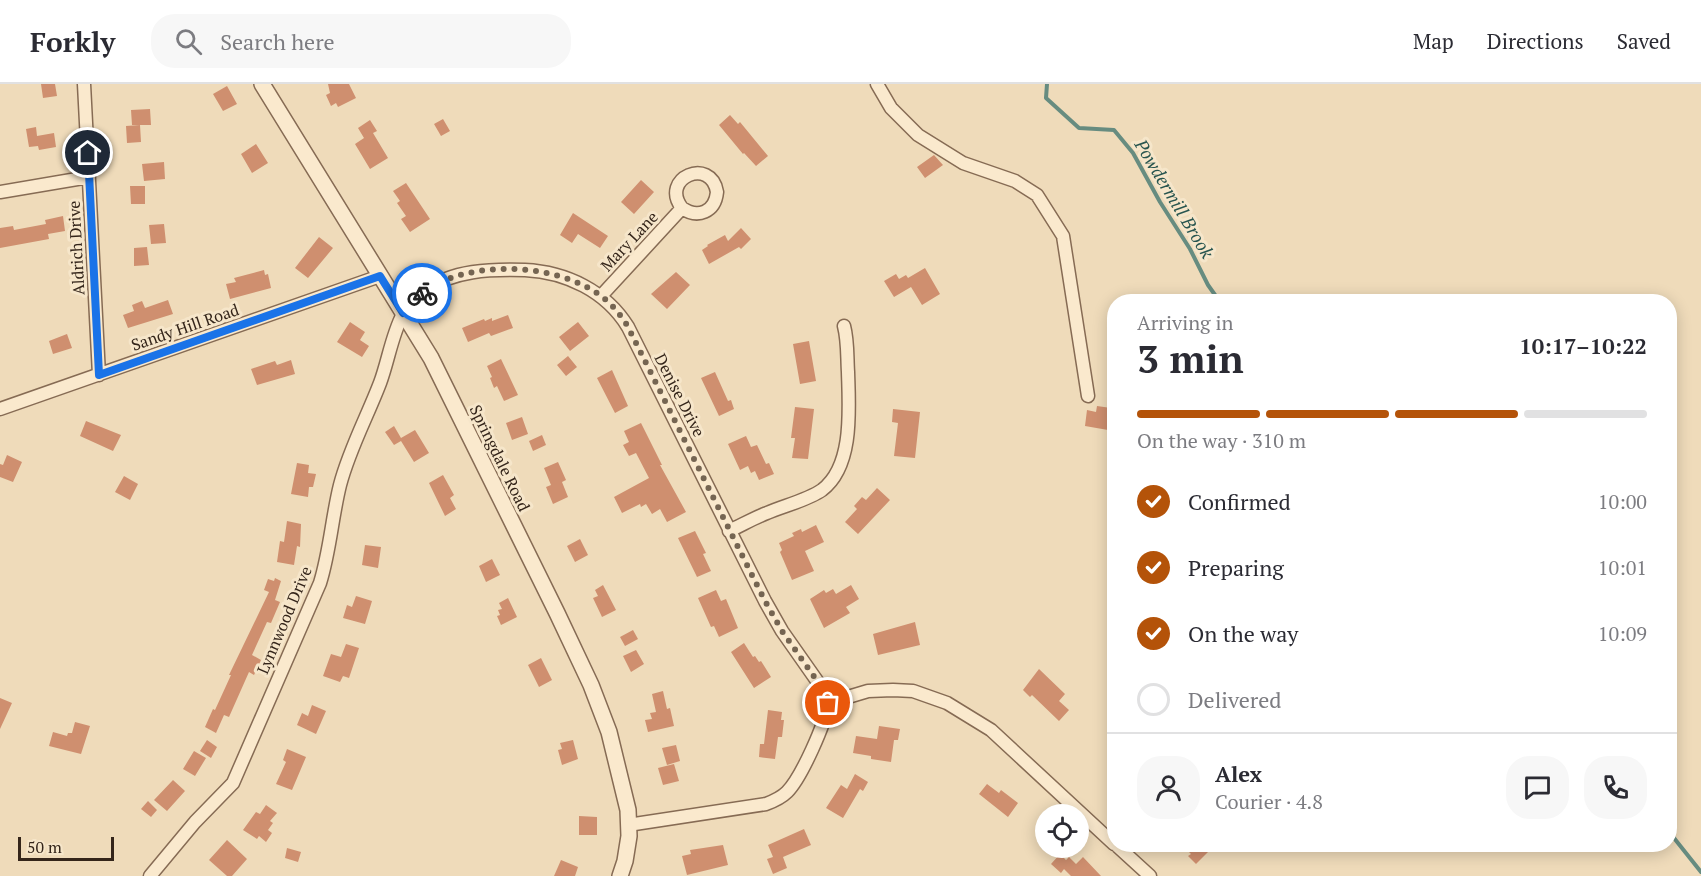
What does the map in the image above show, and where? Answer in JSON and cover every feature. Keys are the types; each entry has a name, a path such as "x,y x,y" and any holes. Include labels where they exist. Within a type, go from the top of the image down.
{"street":[{"name":"Aldrich Drive","path":"84,84 99,375"},
{"name":"Springdale Road","path":"262,84 442,380 591,685 609,732 627,810 625,861 620,876"},
{"path":"877,84 891,108 918,135 963,163 1015,181 1037,195 1063,236 1088,396"},
{"path":"0,192 90,177"},
{"name":"Mary Lane","path":"601,296 682,208"},
{"name":"Denise Drive","path":"403,313 423,292 437,282 458,275 490,270 543,272 570,280 601,296 616,309 628,327 729,531 782,631 822,688 828,703"},
{"name":"Sandy Hill Road","path":"0,409 380,276"},
{"name":"Lynnwood Drive","path":"150,876 195,822 230,788 238,772 282,668 316,596 327,558 341,483 381,380 403,313"},
{"path":"729,531 819,492 832,481 838,471 843,457 849,406 847,342 844,326"},
{"path":"628,825 766,804 780,798 788,791 800,772 819,734 828,710 828,703 868,691 893,690 913,691 947,703 991,729 1107,837"},
{"path":"1124,852 1150,876"}],"building":[{"path":"41,84 55,84 57,96 43,98"},
{"path":"328,84 349,84 356,98 338,107 336,103 331,106 326,95 330,93"},
{"path":"227,86 237,104 223,111 213,94"},
{"path":"150,109 151,125 132,125 131,110"},
{"path":"730,115 738,124 740,122 768,156 756,166 719,125"},
{"path":"443,119 450,131 441,136 434,124"},
{"path":"370,120 377,131 373,133 388,158 370,169 355,144 364,138 358,128"},
{"path":"140,125 141,142 127,143 126,126"},
{"path":"36,127 37,136 54,133 56,147 39,150 38,146 29,147 26,129"},
{"path":"256,144 268,163 252,173 241,154"},
{"path":"934,155 943,165 925,178 917,167"},
{"path":"164,162 165,179 144,181 142,164"},
{"path":"641,180 654,192 634,214 621,202"},
{"path":"406,183 430,219 410,232 401,219 406,216 397,203 400,201 393,191"},
{"path":"130,186 145,186 145,204 131,204"},
{"path":"573,213 608,236 600,248 578,234 572,243 560,235"},
{"path":"63,216 65,231 48,234 49,239 0,248 0,228 13,226 14,230 46,224 45,220"},
{"path":"164,224 166,243 151,244 149,225"},
{"path":"741,228 751,239 741,249 739,247 709,264 702,250 725,235 728,241"},
{"path":"319,237 333,248 308,278 295,268"},
{"path":"147,247 149,265 134,266 134,248"},
{"path":"925,268 940,294 922,305 911,287 894,297 884,281 896,274 899,279 906,275 908,278"},
{"path":"264,270 265,275 268,274 271,288 230,299 226,284 236,282 234,278"},
{"path":"676,272 690,285 667,309 651,294"},
{"path":"168,300 173,314 128,328 123,315 134,311 132,305 142,301 145,308"},
{"path":"508,315 513,328 491,336 489,333 468,342 462,328 484,319 485,321 492,318 492,321"},
{"path":"350,322 365,332 360,340 369,346 362,357 337,342"},
{"path":"578,322 589,336 570,351 559,337"},
{"path":"67,334 72,348 53,354 49,341"},
{"path":"809,341 816,381 800,384 793,344"},
{"path":"568,356 577,367 566,376 557,365"},
{"path":"501,359 518,395 504,401 497,386 494,388 487,366"},
{"path":"291,360 295,374 257,385 251,369 275,361 277,365"},
{"path":"612,370 628,406 615,413 597,378"},
{"path":"715,372 734,409 719,416 701,378"},
{"path":"1097,406 1107,407 1107,430 1085,426 1087,410 1096,412"},
{"path":"795,407 814,409 808,459 792,458 795,438 791,438"},
{"path":"893,409 920,412 915,458 894,456 898,423 892,422"},
{"path":"522,417 528,434 512,440 506,423"},
{"path":"86,421 121,435 113,451 80,436"},
{"path":"641,423 662,465 660,465 686,512 667,522 660,509 652,514 646,504 641,507 640,504 622,513 614,497 649,478 636,453 629,456 623,445 629,442 624,431"},
{"path":"394,426 401,438 415,430 429,453 414,462 401,441 394,445 385,432"},
{"path":"542,435 546,445 533,451 529,441"},
{"path":"746,436 751,447 757,445 766,464 769,463 774,474 759,480 755,471 751,473 748,466 740,470 728,444"},
{"path":"7,455 22,462 13,482 0,477 0,464 3,465"},
{"path":"558,462 566,480 562,482 568,497 553,504 546,487 551,485 544,468"},
{"path":"297,463 309,465 308,473 316,474 313,487 309,487 308,497 291,494"},
{"path":"443,475 454,495 450,498 456,509 445,516 429,483"},
{"path":"124,476 138,484 130,500 115,492"},
{"path":"877,488 890,500 858,534 845,522 857,509 854,506 862,497 866,500"},
{"path":"287,521 301,524 300,547 297,546 294,565 277,562 280,541 284,542"},
{"path":"816,525 824,542 805,551 814,571 792,580 780,552 782,550 779,543 794,536 792,533 801,529 802,532"},
{"path":"695,531 706,553 703,554 711,571 697,577 678,538"},
{"path":"580,539 588,555 575,562 567,546"},
{"path":"365,545 381,547 378,568 362,565"},
{"path":"492,559 500,575 486,582 479,566"},
{"path":"275,578 281,581 275,600 280,602 271,623 267,622 252,655 261,660 254,675 249,672 229,717 224,715 216,733 205,727 269,592 264,590 268,579 274,581"},
{"path":"603,585 616,610 602,617 593,598 598,596 595,590"},
{"path":"851,585 859,599 846,607 850,613 824,628 810,599 824,590 826,593 833,589 836,594"},
{"path":"716,590 721,601 726,599 738,628 719,637 714,626 711,627 698,598"},
{"path":"356,596 372,601 365,624 343,618 347,605 352,607"},
{"path":"508,598 517,617 501,625 497,616 500,615 498,610 502,609 499,603"},
{"path":"915,622 920,645 878,655 873,634"},
{"path":"633,630 638,639 625,646 620,637"},
{"path":"744,643 753,657 761,661 771,677 754,688 731,652"},
{"path":"346,644 359,648 349,678 343,676 340,682 323,676 331,654 341,657"},
{"path":"636,650 644,664 631,672 623,656"},
{"path":"541,658 552,680 539,687 528,665"},
{"path":"1039,669 1065,694 1059,701 1069,710 1059,721 1032,695 1030,697 1023,690"},
{"path":"663,691 674,726 648,732 645,720 652,719 650,713 656,712 652,694"},
{"path":"0,698 12,703 0,729"},
{"path":"312,705 326,711 316,734 297,725 302,713 308,716"},
{"path":"768,710 782,712 781,720 784,720 782,737 778,737 775,759 759,757 760,744 764,744"},
{"path":"75,722 90,726 81,754 49,746 53,732 67,736 68,733 72,733"},
{"path":"879,726 900,729 898,740 894,740 891,762 853,753 856,736 877,739"},
{"path":"207,740 217,747 211,758 200,751"},
{"path":"573,740 578,759 562,765 558,750 562,749 560,743"},
{"path":"676,745 680,761 667,765 662,748"},
{"path":"287,749 306,757 292,790 276,784 286,762 283,760"},
{"path":"194,751 206,758 195,776 183,769"},
{"path":"674,764 679,781 663,785 658,768"},
{"path":"855,774 868,782 863,791 860,789 843,818 826,808 841,785 847,789"},
{"path":"173,780 185,791 167,811 154,800"},
{"path":"987,784 999,793 1001,790 1018,803 1008,817 979,794"},
{"path":"148,801 157,810 151,817 141,809"},
{"path":"266,805 277,813 270,821 273,823 268,830 272,833 266,842 259,836 257,839 243,830 256,812 260,814"},
{"path":"579,816 597,817 597,835 579,835"},
{"path":"804,829 811,845 783,857 787,868 773,874 767,859 773,857 768,845"},
{"path":"227,840 247,859 232,876 227,876 209,860"},
{"path":"723,845 728,865 687,875 682,856 691,854 690,850"},
{"path":"287,848 301,852 298,862 285,858"},
{"path":"1189,852 1208,852 1196,864 1188,856 1191,854"},
{"path":"1056,858 1066,860 1070,858 1076,864 1084,858 1101,876 1071,876 1064,869 1061,873 1051,864"},
{"path":"561,860 578,867 575,876 554,876"}],"waterway":[{"name":"Powdermill Brook","path":"1047,84 1046,98 1079,128 1114,130 1133,153 1214,294"},
{"name":"Powdermill Brook","path":"1677,842 1701,872"}],"way so far":[{"path":"422,293 437,282 458,275 490,270 531,270 570,280 595,292 609,302 628,327 765,601 782,631 822,688 828,703"}],"route":[{"path":"88,153 99,375 380,276 403,313 422,293"}]}
